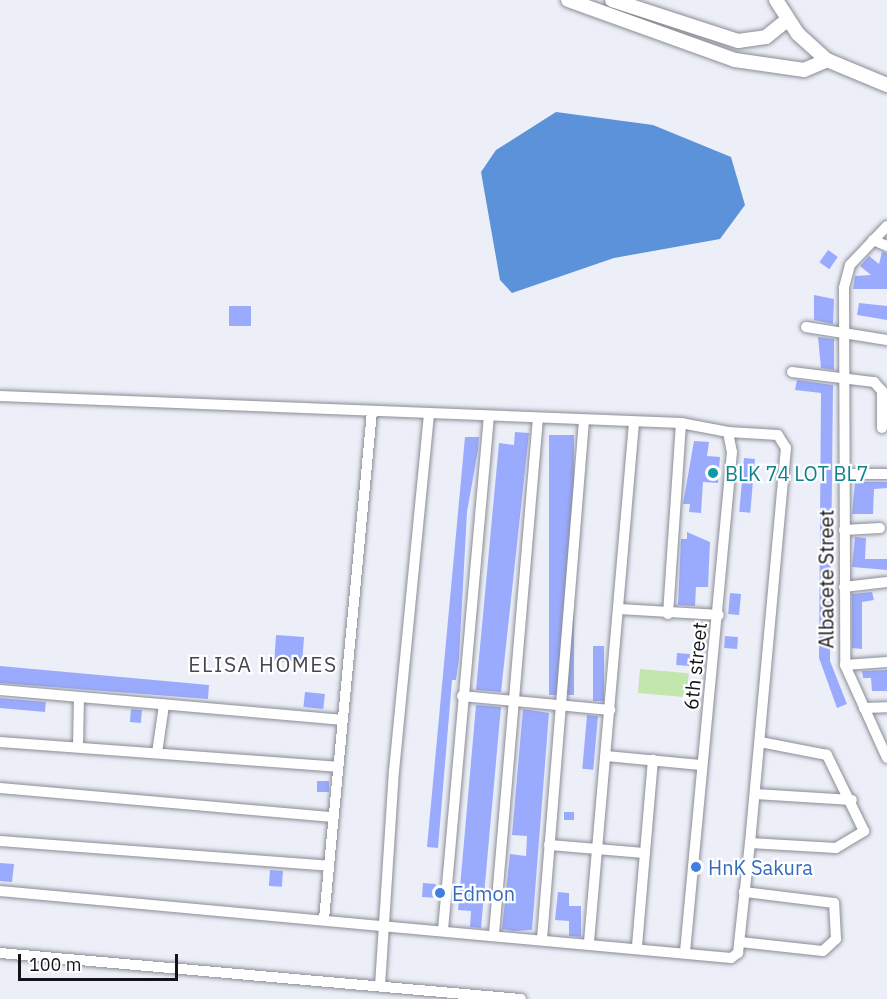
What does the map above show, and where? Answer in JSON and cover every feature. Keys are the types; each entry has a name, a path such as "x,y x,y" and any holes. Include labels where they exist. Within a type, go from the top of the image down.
{"street":[{"path":"568,0 735,60 804,70 827,60"},
{"path":"612,0 738,41 766,38 787,21"},
{"path":"776,0 787,21 827,60 887,85"},
{"name":"Albacete Street","path":"886,754 845,665 844,332 846,272 887,226"},
{"path":"873,240 887,246"},
{"path":"806,327 887,340"},
{"path":"792,372 844,375 874,382 882,391 882,428"},
{"path":"0,396 681,423 728,432 778,435 786,448 740,942 731,958 637,946 0,891"},
{"path":"324,918 372,411"},
{"path":"380,986 394,771 429,414"},
{"path":"443,930 462,696 489,416"},
{"path":"494,934 511,701 538,418"},
{"path":"542,939 584,420"},
{"path":"589,942 620,609 634,422"},
{"path":"668,614 681,423"},
{"name":"6th street","path":"685,952 701,765 719,615 732,452 728,432"},
{"path":"844,474 887,474"},
{"path":"844,530 880,528"},
{"path":"844,587 887,582"},
{"path":"620,609 668,614 719,615"},
{"path":"845,665 887,662"},
{"path":"0,690 341,720"},
{"path":"462,696 610,710"},
{"path":"78,747 79,697"},
{"path":"157,753 164,705"},
{"path":"864,708 887,707"},
{"path":"0,742 337,767"},
{"path":"750,843 836,848 864,831 852,800 827,755 760,742"},
{"path":"606,756 701,765"},
{"path":"637,946 653,760"},
{"path":"0,788 333,817"},
{"path":"755,794 852,800"},
{"path":"0,841 329,866"},
{"path":"549,845 645,853"},
{"path":"740,942 823,951 836,939 834,903 744,892"},
{"path":"0,952 521,999"}],"green space":[{"path":"640,669 689,673 687,697 638,693"}],"water":[{"path":"556,112 653,125 731,157 745,205 720,239 614,258 512,293 500,280 481,172 496,150"}],"building":[{"path":"828,250 838,257 829,269 819,262"},
{"path":"882,252 887,253 887,289 853,289 855,276 871,275 860,266 869,256 879,264"},
{"path":"814,295 834,299 833,324 814,320"},
{"path":"859,303 887,306 887,320 857,315"},
{"path":"229,306 251,306 251,326 229,326"},
{"path":"818,337 834,339 834,370 821,368"},
{"path":"797,380 833,385 830,661 847,704 837,708 819,658 821,393 795,390"},
{"path":"515,432 529,433 501,692 476,690 499,443 514,445"},
{"path":"549,435 574,435 574,695 549,695"},
{"path":"465,437 479,437 467,512 459,659 456,680 452,680 438,848 427,847"},
{"path":"694,441 709,442 707,456 720,457 718,483 703,482 701,513 689,512 690,504 683,504"},
{"path":"744,458 755,459 750,513 739,512"},
{"path":"855,482 887,482 887,488 874,489 873,514 852,514"},
{"path":"687,532 710,542 708,587 696,587 695,606 678,605 681,539 687,539"},
{"path":"855,537 866,538 865,559 887,559 887,570 852,567"},
{"path":"872,592 874,600 862,602 862,649 852,648 852,594"},
{"path":"730,593 741,594 739,615 728,614"},
{"path":"276,635 304,637 302,663 274,661"},
{"path":"725,636 738,637 737,649 724,648"},
{"path":"593,646 604,646 604,701 593,701"},
{"path":"677,653 690,654 689,666 676,665"},
{"path":"0,666 209,685 208,699 0,683"},
{"path":"887,670 887,691 872,691 871,678 863,678 862,671"},
{"path":"305,692 325,694 323,709 303,707"},
{"path":"0,698 46,702 45,712 0,708"},
{"path":"476,705 501,707 481,928 470,927 471,911 458,910"},
{"path":"131,709 142,710 141,723 130,722"},
{"path":"523,709 549,713 532,930 514,931 502,929 510,854 526,856 527,836 512,835"},
{"path":"587,715 598,716 593,770 582,769"},
{"path":"317,781 329,781 329,792 317,792"},
{"path":"564,812 574,812 574,820 564,820"},
{"path":"0,863 14,864 12,882 0,881"},
{"path":"270,870 283,871 282,887 269,886"},
{"path":"423,883 436,884 435,898 422,897"},
{"path":"558,892 569,893 569,906 581,906 581,937 569,936 569,921 555,920"}],"place":[{"name":"BLK 74 LOT BL7","path":"713,473"},
{"name":"HnK Sakura","path":"696,867"},
{"name":"Edmon","path":"440,893"}],"district":[{"name":"ELISA HOMES","path":"263,664"}]}
